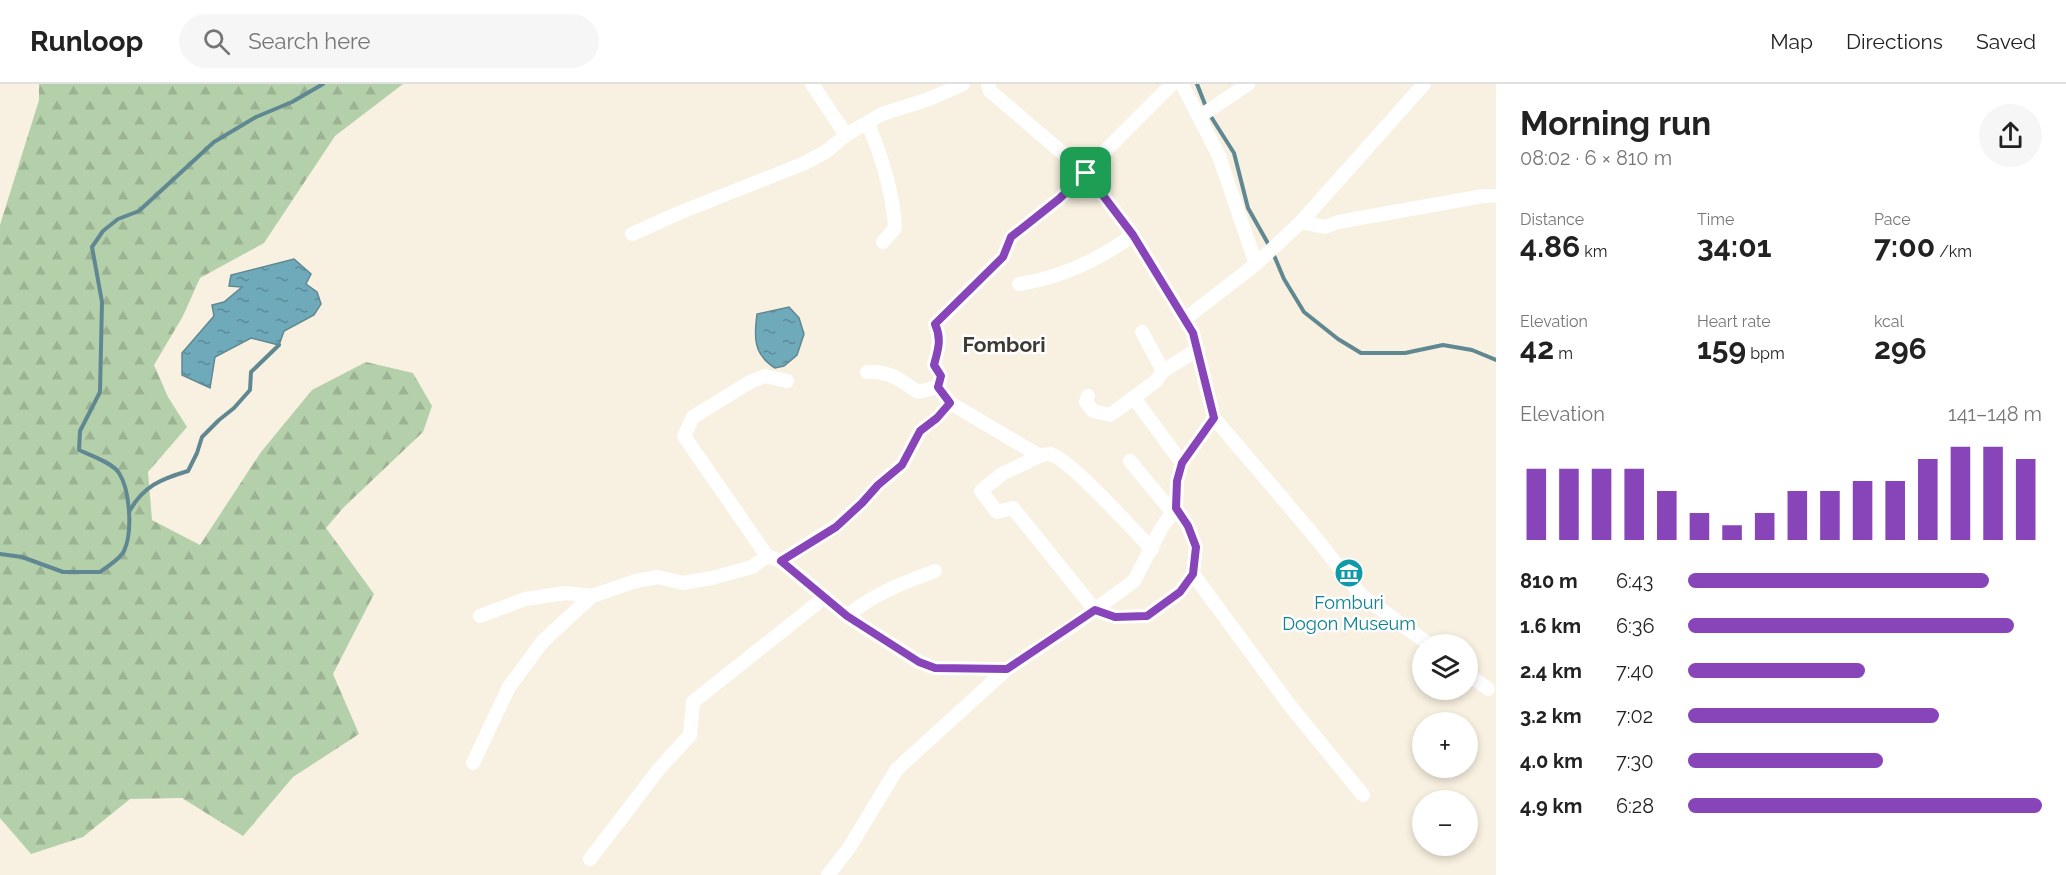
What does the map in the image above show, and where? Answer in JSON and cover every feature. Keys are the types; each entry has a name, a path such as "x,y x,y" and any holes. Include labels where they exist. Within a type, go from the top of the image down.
{"street":[{"path":"812,84 846,135"},
{"path":"632,234 688,209 805,163 828,151 846,135 882,114 929,99 963,84"},
{"path":"988,84 990,91 1085,172 1133,235 1193,333 1214,418 1361,595 1415,634"},
{"path":"938,387 941,376 934,365 940,334 935,324 1003,257 1011,237 1059,199 1172,84"},
{"path":"1182,84 1219,156 1256,264"},
{"path":"1199,117 1248,84"},
{"path":"1185,319 1256,264 1301,222 1424,84"},
{"path":"868,124 880,153 894,214 895,228 883,242"},
{"path":"1301,222 1325,226 1430,205 1496,196"},
{"path":"1019,284 1066,272 1112,250 1133,235"},
{"path":"1142,332 1163,371"},
{"path":"1088,396 1086,402 1093,411 1110,415 1156,381 1163,371 1198,349"},
{"path":"867,372 893,375 918,392 938,387"},
{"path":"787,381 765,376 750,382 693,417 684,436 767,556 781,561 847,616 919,662 935,668 1007,669"},
{"path":"938,387 950,403 1040,456"},
{"path":"1134,398 1182,463"},
{"path":"781,561 836,527 862,503 878,485 902,465 920,431 937,418 950,403"},
{"path":"828,875 849,848 897,769 1007,669 1134,581 1162,528 1176,508 1177,481 1182,463 1214,418"},
{"path":"1130,461 1168,507 1176,508 1188,526 1196,547 1193,574 1180,592 1147,616 1115,617 1095,610 1014,508 997,512 981,491 1002,474 1040,456 1050,454 1064,462 1089,484 1152,549"},
{"path":"473,763 509,687 543,641 592,596 636,581 658,577 683,583 712,578 752,567 767,556"},
{"path":"847,616 868,600 897,584 935,571"},
{"path":"1193,574 1291,707 1363,795"},
{"path":"480,616 525,599 566,593 592,596"},
{"path":"590,859 659,769 690,735 693,702 825,597"},
{"path":"1478,681 1488,689"}],"green space":[{"path":"39,84 403,84 335,136 264,243 200,278 183,316 154,365 168,397 187,427 148,472 152,520 200,545 261,452 312,390 366,362 413,373 432,406 423,432 343,508 326,528 374,594 333,674 359,734 293,777 243,836 182,798 130,799 83,837 31,854 0,818 0,225 39,100"}],"water":[{"path":"294,259 311,274 306,284 317,292 321,304 314,315 284,331 279,345 251,338 215,357 210,388 182,375 182,353 214,316 212,305 224,302 242,287 229,286 231,275"},
{"path":"789,307 799,318 804,334 797,355 784,366 775,368 762,357 759,351 755,330 757,314"}],"waterway":[{"path":"0,554 22,557 63,572 100,572 122,554 129,533 128,500 123,480 112,466 79,450 80,431 100,392 102,302 92,247 103,231 118,219 139,211 214,142 256,117 292,102 323,84"},
{"path":"1197,84 1208,112 1234,153 1248,208 1270,247"},
{"path":"1273,253 1284,279 1304,312 1338,339 1361,353 1405,353 1443,345 1472,350 1496,360"},
{"path":"129,512 140,496 154,485 188,471 202,437 250,390 251,372 279,345"}],"place":[{"name":"Fomburi Dogon Museum","path":"1349,573"}],"district":[{"name":"Fombori","path":"1004,344"}],"route":[{"path":"1086,173 1133,235 1193,333 1203,366 1214,418 1182,463 1177,481 1176,508 1188,526 1196,547 1193,574 1180,592 1147,616 1115,617 1095,610 1007,669 935,668 919,662 847,616 781,561 836,527 878,485 902,465 920,431 937,418 950,403 938,387 941,376 934,365 940,334 935,324 1003,257 1011,237 1059,199 1086,173"}]}
